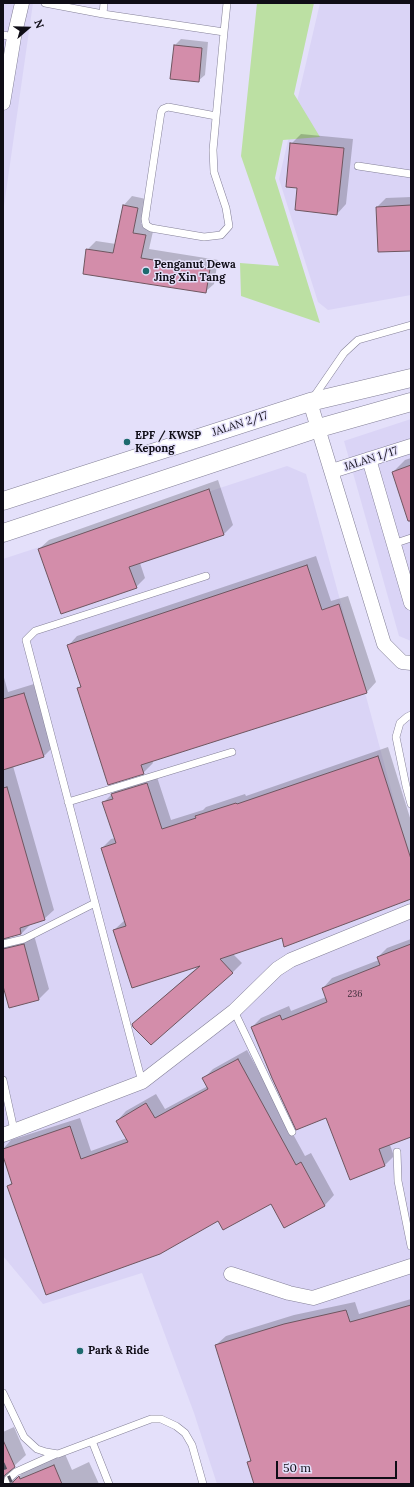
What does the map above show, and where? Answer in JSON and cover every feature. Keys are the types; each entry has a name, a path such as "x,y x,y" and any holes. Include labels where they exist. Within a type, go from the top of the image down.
{"street":[{"path":"3,103 8,36 22,3"},
{"name":"JALAN 2/17","path":"3,501 12,495 310,402 411,378"},
{"path":"310,402 384,644 402,662 411,663"},
{"path":"3,533 319,428 411,402"},
{"name":"JALAN 1/17","path":"332,471 411,446"},
{"path":"369,459 411,603"},
{"path":"8,1132 142,1082 234,1011 277,969 291,960 411,911"},
{"path":"231,1274 289,1293 313,1298 411,1266"}],"lane":[{"path":"44,3 103,14 224,32"},
{"path":"103,14 104,3"},
{"path":"216,116 168,107 163,109 161,112 145,219 146,225 151,228 204,237 221,235 229,226 226,208 214,172 213,150 227,3"},
{"path":"358,166 411,174"},
{"path":"310,402 344,353 358,340 411,325"},
{"path":"393,544 411,538"},
{"path":"142,1082 26,640 35,631 206,576"},
{"path":"411,715 400,723 396,737 411,804"},
{"path":"68,802 232,752"},
{"path":"3,944 24,938 95,903"},
{"path":"234,1011 292,1132"},
{"path":"3,1080 8,1132"},
{"path":"397,1152 398,1181 411,1246"},
{"path":"3,1393 24,1437 37,1449 58,1454"},
{"path":"7,1484 8,1479 16,1472 58,1454 146,1420 160,1419 176,1426 185,1434 192,1445 203,1484"},
{"path":"92,1441 109,1484"}],"shaded area":[{"path":"3,3 33,3 3,213"},
{"path":"320,3 411,3 411,295 328,310 318,302 279,179"},
{"path":"411,419 411,641 399,636 344,441"},
{"path":"287,466 306,474 411,863 411,1484 217,1484 194,1413 142,1273 43,1304 3,1256 3,559"}],"green space":[{"path":"257,3 314,3 294,94 320,137 283,140 275,178 320,323 241,296 240,263 279,266 241,156"}],"building":[{"path":"174,45 202,48 199,82 170,79"},
{"path":"290,143 344,148 337,215 295,210 297,188 286,187"},
{"name":"Penganut Dewa Jing Xin Tang","path":"123,205 138,208 133,233 146,235 141,258 210,269 206,293 83,274 86,249 113,253"},
{"path":"411,205 411,251 378,252 376,207"},
{"path":"411,465 411,521 408,521 392,472"},
{"path":"209,489 224,535 129,567 137,588 61,614 38,549"},
{"path":"307,565 322,610 339,604 367,693 141,765 144,774 108,785 77,688 81,687 67,645"},
{"path":"24,693 44,757 3,770 3,699"},
{"path":"378,756 411,859 411,899 284,947 282,938 220,959 233,973 151,1045 133,1027 132,1024 200,966 132,988 113,930 126,926 101,848 116,843 102,802 113,799 111,794 147,783 162,829 196,818 195,816 236,803 237,804"},
{"path":"7,787 45,920 20,928 21,934 3,939 3,788"},
{"path":"24,944 39,1000 9,1008 3,986 3,949"},
{"path":"411,944 411,1137 379,1149 385,1166 350,1180 326,1118 296,1130 251,1027 280,1015 282,1020 327,1002 322,988 380,965 377,957"},
{"path":"238,1059 296,1165 301,1162 325,1206 284,1228 271,1204 223,1230 218,1221 160,1254 46,1295 7,1186 12,1184 3,1156 3,1149 70,1126 81,1159 128,1142 116,1121 146,1103 155,1118 208,1089 202,1078"},
{"path":"411,1305 411,1484 254,1484 247,1462 251,1461 215,1345 284,1324 346,1310 350,1322"},
{"path":"3,1440 15,1467 3,1478"},
{"path":"54,1465 62,1484 12,1484 19,1476 20,1479"}],"railway":[{"path":"3,1463 12,1484"}],"place":[{"name":"Penganut Dewa Jing Xin Tang","path":"146,271"},
{"name":"EPF / KWSP Kepong","path":"127,442"},
{"name":"Park & Ride","path":"80,1351"}]}
